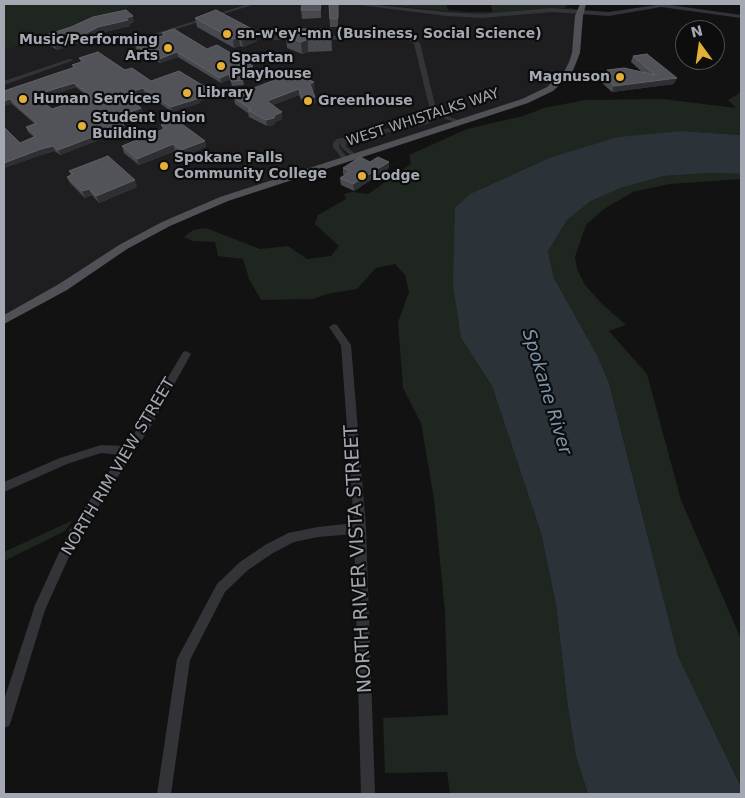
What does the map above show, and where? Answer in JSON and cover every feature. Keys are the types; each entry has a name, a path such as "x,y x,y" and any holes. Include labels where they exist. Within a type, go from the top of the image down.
{"main road":[{"name":"WEST WHISTALKS WAY","path":"4,320 63,287 123,247 166,224 224,200 525,101 550,90 569,71 576,53 582,8"}],"street":[{"path":"150,36 252,4"},
{"path":"354,4 473,16 582,8 612,14 661,5 741,17"},
{"path":"218,14 225,18"},
{"path":"238,25 266,38 303,38"},
{"path":"312,38 398,36 410,38 417,44 433,110 430,119 426,123 349,138 344,141 343,146 350,157"},
{"path":"4,83 71,60"},
{"path":"433,110 444,117 461,122"},
{"name":"NORTH RIVER VISTA STREET","path":"334,327 346,344 360,528 368,794"},
{"name":"NORTH RIM VIEW STREET","path":"4,721 39,609 73,535 147,423 186,354"},
{"path":"4,487 64,461 101,449 129,451"},
{"path":"164,794 184,660 221,588 244,566 269,549 292,537 318,532 360,528"}],"shaded area":[{"path":"4,4 135,4 67,32 4,50"},
{"name":"Spokane Falls Community College","path":"120,4 374,4 466,13 572,8 578,10 576,53 561,80 525,101 224,199 166,224 4,320 4,44"},
{"path":"374,4 446,4 448,10 492,12 491,4 568,4 565,8 493,14 466,13"},
{"path":"741,92 741,135 682,131 549,158 471,194 461,338 492,386 541,533 556,605 568,708 576,756 588,794 450,794 447,772 385,773 383,718 448,715 445,612 434,499 421,423 403,388 398,322 409,292 405,275 395,264 376,268 357,289 327,294 313,299 261,300 249,279 243,259 218,256 215,242 193,241 184,237 193,230 206,228 260,249 288,246 307,259 331,256 339,246 315,224 318,215 346,199 344,194 352,192 368,194 411,164 409,155 467,129 523,116 544,108 585,100 663,99 736,108 728,100"},
{"path":"711,173 741,174 741,179 669,184 633,192 604,209 586,225 575,257 577,269 585,285 602,304 626,325 609,331 647,374 681,500 741,639 741,787 678,656 609,383 597,355 554,278 548,250 567,220 591,201 621,188 664,176"},
{"path":"73,520 65,531 4,561 4,552"}],"water":[{"name":"Spokane River","path":"682,131 741,135 741,174 711,173 664,176 621,188 591,201 567,220 548,251 554,278 597,355 609,383 678,656 741,787 741,794 588,794 576,756 568,708 556,605 541,533 492,386 461,338 453,285 455,208 470,194 549,158 618,137"}],"building":[{"path":"302,4 321,4 320,10 301,10"},
{"path":"329,4 338,4 338,18 330,19"},
{"path":"126,10 133,16 126,18 128,20 98,27 85,34 54,44 43,36 71,27 93,17"},
{"path":"216,10 256,31 241,38 233,39 195,18"},
{"path":"174,29 207,49 217,45 253,66 244,69 248,72 241,74 243,80 231,81 229,74 220,78 177,52 159,59 135,45 165,35 162,33"},
{"path":"295,29 331,29 332,39 308,39 301,42 286,36 294,32"},
{"path":"98,52 125,70 132,68 151,81 179,71 212,91 198,97 200,98 171,107 143,88 123,94 141,108 114,118 124,125 58,150 53,146 4,163 4,127 20,143 36,136 26,127 37,123 10,99 4,101 4,91 75,67 72,65 84,61 79,58","holes":["74,83 91,96 52,109 35,95"]},
{"path":"647,54 677,78 614,86 603,75 612,74 607,70 624,68 655,75 633,56"},
{"path":"297,74 314,82 310,84 315,97 302,98 299,89 267,101 282,112 275,115 274,118 266,120 248,110 251,109 234,98 243,94 241,93 285,76"},
{"path":"175,119 205,141 181,150 173,144 137,159 122,146 166,128 161,125"},
{"path":"108,156 135,180 96,196 89,189 82,191 67,177 73,174 69,171"},
{"path":"360,157 370,162 378,157 389,162 353,184 340,178 351,171 343,168"}],"place":[{"name":"sn-w'ey'-mn (Business, Social Science)","path":"227,34"},
{"name":"Music/Performing Arts","path":"168,48"},
{"name":"Spartan Playhouse","path":"221,66"},
{"name":"Magnuson","path":"620,77"},
{"name":"Library","path":"187,93"},
{"name":"Human Services","path":"23,99"},
{"name":"Greenhouse","path":"308,101"},
{"name":"Student Union Building","path":"82,126"},
{"name":"Spokane Falls Community College","path":"164,166"},
{"name":"Lodge","path":"362,176"}]}
